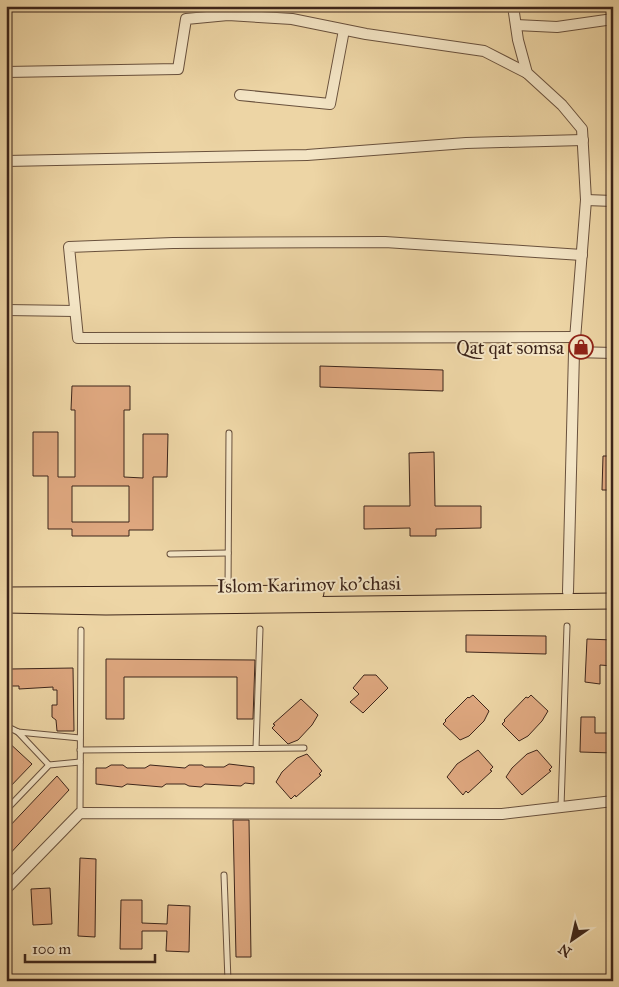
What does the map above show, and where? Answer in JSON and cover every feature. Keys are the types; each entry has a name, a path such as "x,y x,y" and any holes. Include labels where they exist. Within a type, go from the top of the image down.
{"main road":[{"name":"Islom Karimov ko'chasi","path":"6,595 613,591"},
{"name":"Islom Karimov ko'chasi","path":"6,605 106,607 613,601"}],"street":[{"path":"513,6 527,73"},
{"path":"6,72 178,69 186,19 228,14 292,19 344,30 484,51 527,73 562,105 582,129 586,200 574,352 568,592"},
{"path":"516,25 557,27 613,19"},
{"path":"240,95 330,104 344,30"},
{"path":"6,161 307,155 466,143 582,140"},
{"path":"586,200 613,201"},
{"path":"576,337 78,338 69,248 173,243 385,242 582,255"},
{"path":"6,310 75,311"},
{"path":"574,352 613,353"},
{"path":"6,889 80,813 502,814 613,801"}],"lane":[{"path":"228,594 229,433"},
{"path":"170,554 228,553"},
{"path":"560,807 567,626"},
{"path":"256,748 260,629"},
{"path":"80,813 81,630"},
{"path":"6,726 18,732 49,765"},
{"path":"18,732 80,738"},
{"path":"80,750 304,748"},
{"path":"6,810 49,765 80,762"},
{"path":"224,875 228,981"}],"green space":[{"path":"613,813 613,981 612,981 608,822"}],"building":[{"path":"320,366 443,370 443,391 320,387"},
{"path":"72,386 130,386 130,410 124,410 124,477 143,478 143,434 168,434 167,477 153,477 153,530 129,530 129,536 72,536 72,529 48,529 48,476 33,476 33,432 58,432 58,477 75,477 75,410 71,410","holes":["72,486 129,486 129,522 72,522"]},
{"path":"434,452 435,506 481,506 481,528 436,529 436,536 410,536 410,528 364,529 364,506 410,506 409,453"},
{"path":"603,456 613,456 613,490 602,490"},
{"path":"466,635 546,636 546,654 466,652"},
{"path":"587,639 613,640 613,666 600,665 600,684 585,682"},
{"path":"106,659 255,660 253,719 237,719 237,677 124,677 124,719 106,719"},
{"path":"73,668 74,731 57,731 56,720 52,717 52,705 57,705 57,690 53,690 53,687 19,689 19,686 10,686 10,669"},
{"path":"364,675 376,675 388,688 363,713 350,702 359,694 353,688"},
{"path":"473,695 489,711 484,721 469,736 460,740 443,724 468,697"},
{"path":"531,695 548,711 542,721 528,736 519,741 502,724 526,697 528,698"},
{"path":"301,699 318,715 312,725 298,740 288,744 272,728 275,725 273,724"},
{"path":"581,717 595,717 595,733 613,733 613,753 580,752"},
{"path":"6,740 32,764 6,791"},
{"path":"478,750 493,767 490,770 492,771 468,793 466,791 463,795 447,777 457,764"},
{"path":"537,750 552,767 549,770 551,771 522,795 506,777 512,768 527,754"},
{"path":"307,754 322,771 319,774 321,775 296,797 295,795 291,799 276,782 282,772 297,758"},
{"path":"229,764 254,767 254,784 245,783 241,786 205,784 201,787 185,784 166,784 162,787 127,784 122,787 96,784 96,768 106,768 111,765 123,765 127,768 145,768 150,765 185,768 189,765 224,767"},
{"path":"57,776 69,790 6,858 6,830"},
{"path":"233,820 249,820 251,957 236,957"},
{"path":"80,858 96,859 95,937 78,936"},
{"path":"50,888 52,924 33,925 31,889"},
{"path":"121,900 142,900 142,923 167,924 168,905 190,906 189,952 166,951 167,931 142,931 142,949 120,949"}],"place":[{"name":"Qat qat somsa","path":"581,347"}]}
